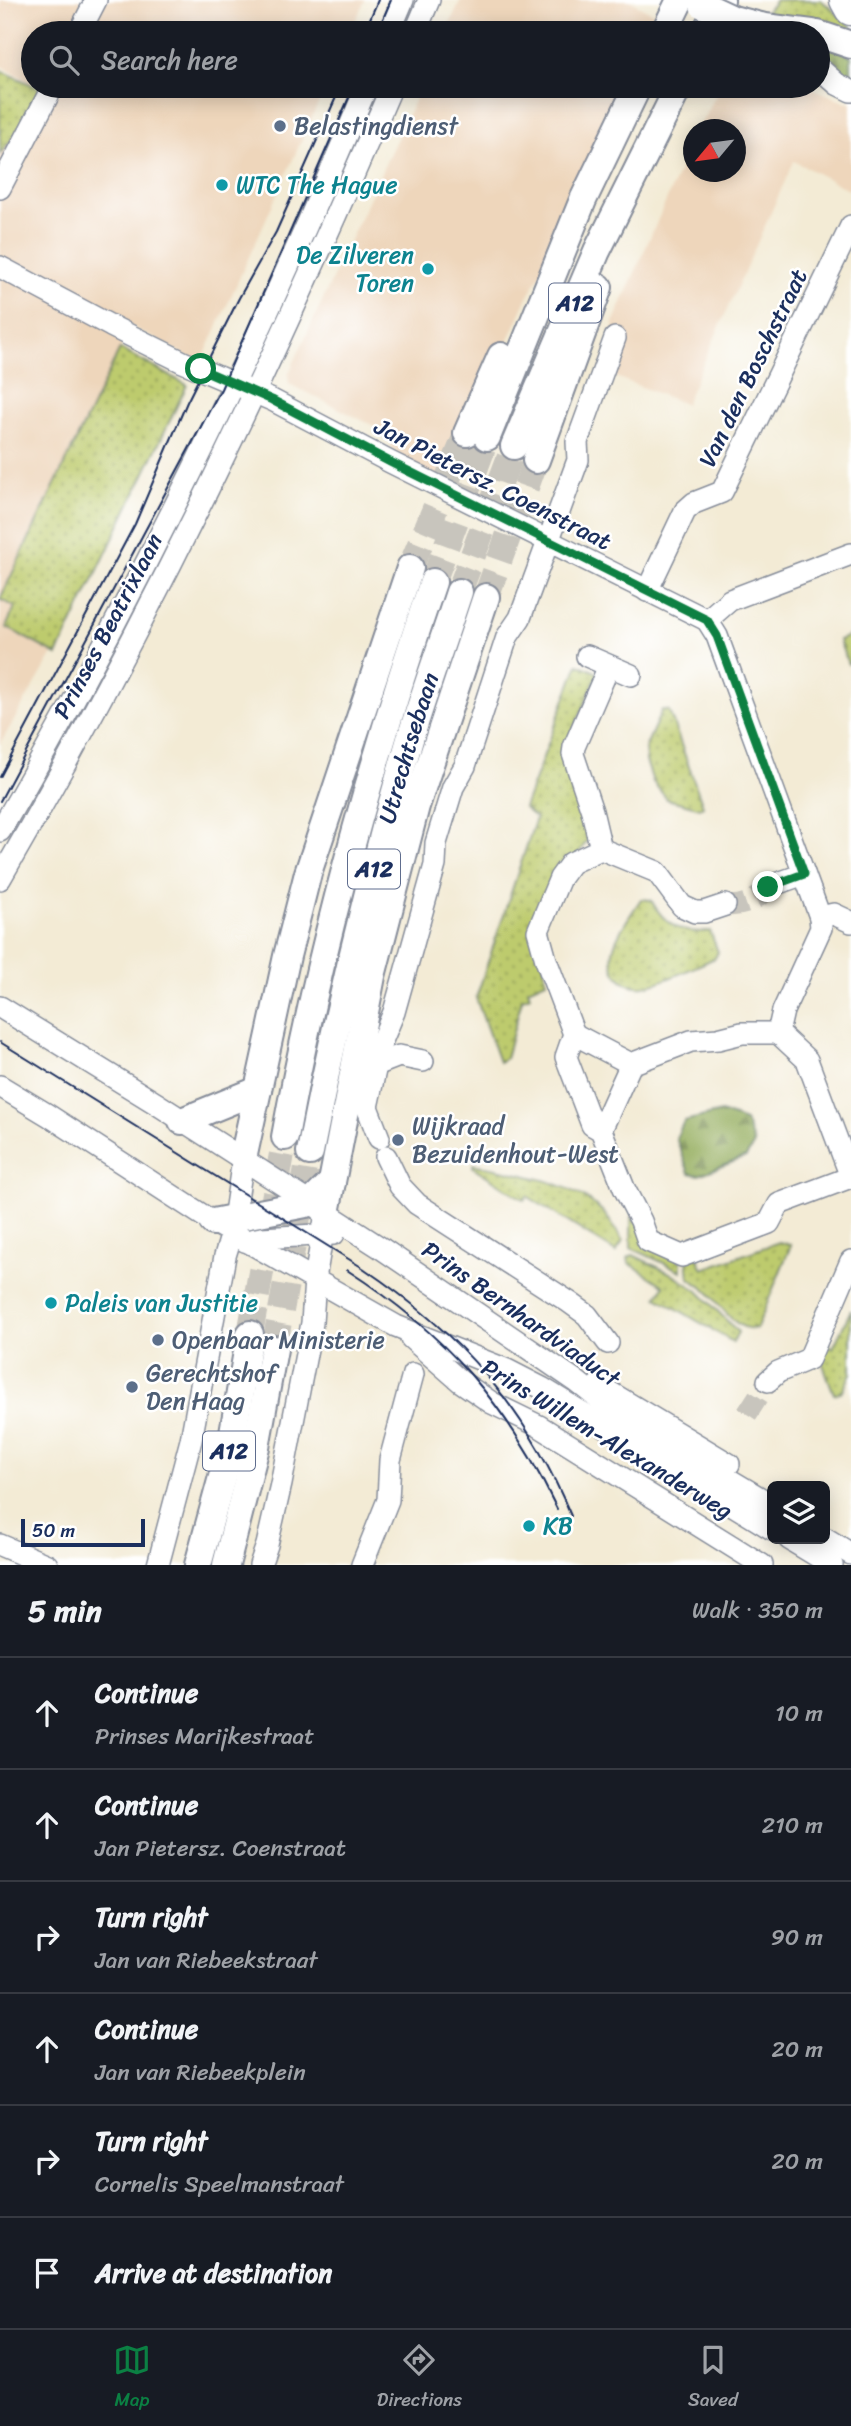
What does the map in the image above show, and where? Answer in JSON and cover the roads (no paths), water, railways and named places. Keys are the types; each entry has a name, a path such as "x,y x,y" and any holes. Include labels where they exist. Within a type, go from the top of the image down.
{"highway":[{"path":"846,0 851,9"}],"main road":[{"path":"840,0 851,9"},
{"path":"683,21 710,4 751,21"},
{"path":"830,38 851,45"},
{"path":"477,435 530,292 583,200 632,98"},
{"name":"A12","path":"525,453 597,251 673,98"},
{"path":"243,1159 308,873 410,568"},
{"name":"Utrechtsebaan","path":"285,1137 315,989 351,846 394,695 433,582"},
{"name":"Utrechtsebaan","path":"310,1152 345,985 376,862 411,738 458,592"},
{"path":"231,1228 320,1217 332,1182 372,976 413,819 486,597"},
{"path":"182,1121 258,1090"},
{"name":"A12","path":"198,1565 231,1444 250,1334"},
{"name":"A12","path":"226,1565 256,1447 274,1349"}],"street":[{"path":"85,21 96,0"},
{"path":"394,21 403,0"},
{"path":"420,21 429,0"},
{"path":"830,78 851,91"},
{"path":"0,188 48,98"},
{"name":"Prinses Beatrixlaan","path":"0,831 51,741 145,562 234,384 362,98"},
{"name":"Prinses Beatrixlaan","path":"0,879 153,597 255,393 387,98"},
{"name":"Van den Boschstraat","path":"647,591 685,511 694,503 722,492 851,226"},
{"path":"0,267 183,362 255,393"},
{"path":"608,1343 587,1315 416,1204 400,1186 367,1107 381,1043 394,1012 413,946 435,865 436,843 453,787 465,766 507,637 520,618 579,460 577,442 615,338"},
{"name":"Jan Pietersz. Coenstraat","path":"255,393 707,620"},
{"path":"778,1034 783,1011 821,928 820,917 717,636 707,620 730,600 851,554"},
{"path":"587,656 631,675"},
{"path":"601,849 592,811 573,754 609,666"},
{"path":"631,1064 575,1034 546,960 538,931 560,878 571,863 601,849 657,872 682,906 695,912 725,905"},
{"path":"768,887 804,874"},
{"path":"820,917 834,914 851,922"},
{"name":"Prins Bernhardviaduct","path":"0,1007 243,1159 320,1217 357,1233 576,1381 767,1525"},
{"path":"575,1034 566,1057 592,1125 601,1130 648,1241 682,1256 769,1223 779,1204 851,1177 807,1060 778,1034 742,1033 691,1041 631,1064 601,1130"},
{"path":"376,1065 399,1056 424,1061"},
{"name":"Prins Bernhardviaduct","path":"0,1086 396,1326 506,1370 686,1466 767,1503"},
{"path":"158,1565 191,1440 243,1159"},
{"path":"260,1565 284,1471 312,1323 320,1217"},
{"path":"768,1381 778,1372 809,1359 851,1261"},
{"name":"Prins Willem-Alexanderweg","path":"396,1326 460,1381 492,1403 539,1426 762,1565"},
{"path":"362,1565 388,1500 390,1460 413,1374"},
{"name":"Prins Willem-Alexanderweg","path":"576,1381 599,1385 767,1488"},
{"path":"830,1526 851,1539"},
{"path":"830,1541 851,1555"},
{"path":"797,1544 832,1565"},
{"path":"0,1545 47,1565"}],"tunnel":[{"path":"410,568 467,433"},
{"path":"433,582 487,437"},
{"path":"459,592 514,446"},
{"path":"486,597 536,460"},
{"path":"725,905 749,902 760,896 767,887"},
{"path":"250,1334 285,1137"},
{"path":"274,1349 310,1152"},
{"path":"747,1414 768,1381"}],"tram line":[{"path":"369,21 378,0"},
{"path":"382,21 391,0"},
{"path":"0,777 135,524 187,402 239,298 276,232 336,98"},
{"path":"0,801 221,389 349,98"},
{"path":"0,1042 363,1268 431,1319 487,1376 511,1407 553,1477 571,1516"},
{"path":"347,1270 414,1319 470,1374 517,1436 557,1509"}],"place":[{"name":"Belastingdienst","path":"280,126"},
{"name":"WTC The Hague","path":"222,185"},
{"name":"De Zilveren Toren","path":"428,269"},
{"name":"Wijkraad Bezuidenhout-West","path":"398,1140"},
{"name":"Paleis van Justitie","path":"51,1303"},
{"name":"Openbaar Ministerie","path":"158,1340"},
{"name":"Gerechtshof Den Haag","path":"132,1387"},
{"name":"KB","path":"529,1526"}]}
